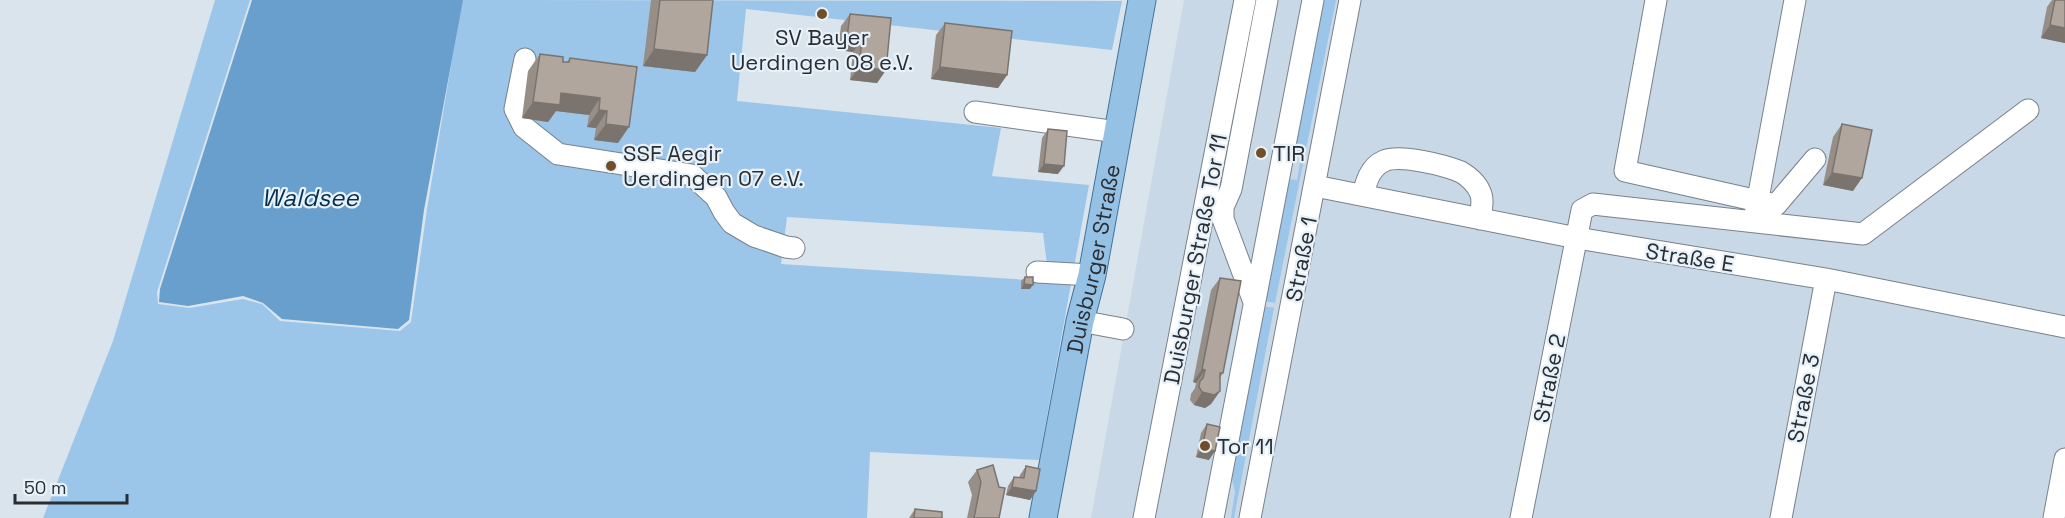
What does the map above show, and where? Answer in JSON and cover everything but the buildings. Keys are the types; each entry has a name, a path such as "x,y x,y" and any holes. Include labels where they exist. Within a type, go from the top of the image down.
{"main road":[{"name":"Duisburger Straße","path":"1043,518 1080,321 1092,275 1142,0"}],"lane":[{"name":"Duisburger Straße Tor 11","path":"1144,518 1245,0"},
{"path":"1254,302 1223,219 1223,207 1231,189 1267,0"},
{"path":"1213,518 1313,0"},
{"name":"Straße 1","path":"1250,518 1350,0"},
{"path":"1656,0 1625,171 1755,211 1863,234 2028,110"},
{"path":"1755,211 1795,0"},
{"path":"525,59 515,109 524,127 558,154 692,175 716,197 732,223 754,236 794,248"},
{"path":"975,112 1117,132"},
{"path":"1363,195 1366,181 1377,165 1393,159 1411,160 1461,173 1468,177 1480,190 1482,198 1480,219"},
{"path":"1755,211 1776,205 1815,159"},
{"name":"Straße E","path":"1315,186 1577,238 1826,279 2065,327"},
{"name":"Straße 2","path":"1521,518 1582,210 1593,204 1755,211"},
{"path":"1037,272 1092,275"},
{"name":"Straße 3","path":"1780,518 1826,279"},
{"path":"1080,321 1123,330"},
{"path":"2054,518 2065,459"}],"shaded area":[{"path":"215,0 250,0 157,292 158,304 190,308 243,299 262,304 280,321 400,331 411,322 427,209 462,0 1122,1 1112,50 746,9 737,101 1001,128 992,176 1089,185 1039,460 870,452 867,518 43,518 113,341","holes":["787,217 1043,233 1048,272 1044,281 781,264"]},
{"path":"1184,0 2065,0 2065,518 1091,518"},
{"path":"1322,0 1336,0 1275,303 1264,301 1287,179 1297,180 1302,153 1293,151"},
{"path":"1262,306 1274,308 1234,518 1231,518 1235,492 1230,470"}],"water":[{"name":"Waldsee","path":"252,0 463,0 424,210 409,320 398,329 282,319 263,303 243,296 188,306 159,302 160,289"}],"place":[{"name":"SV Bayer Uerdingen 08 e.V.","path":"822,14"},
{"name":"TIR","path":"1261,153"},
{"name":"SSF Aegir Uerdingen 07 e.V.","path":"611,166"},
{"name":"Tor 11","path":"1205,446"}]}
